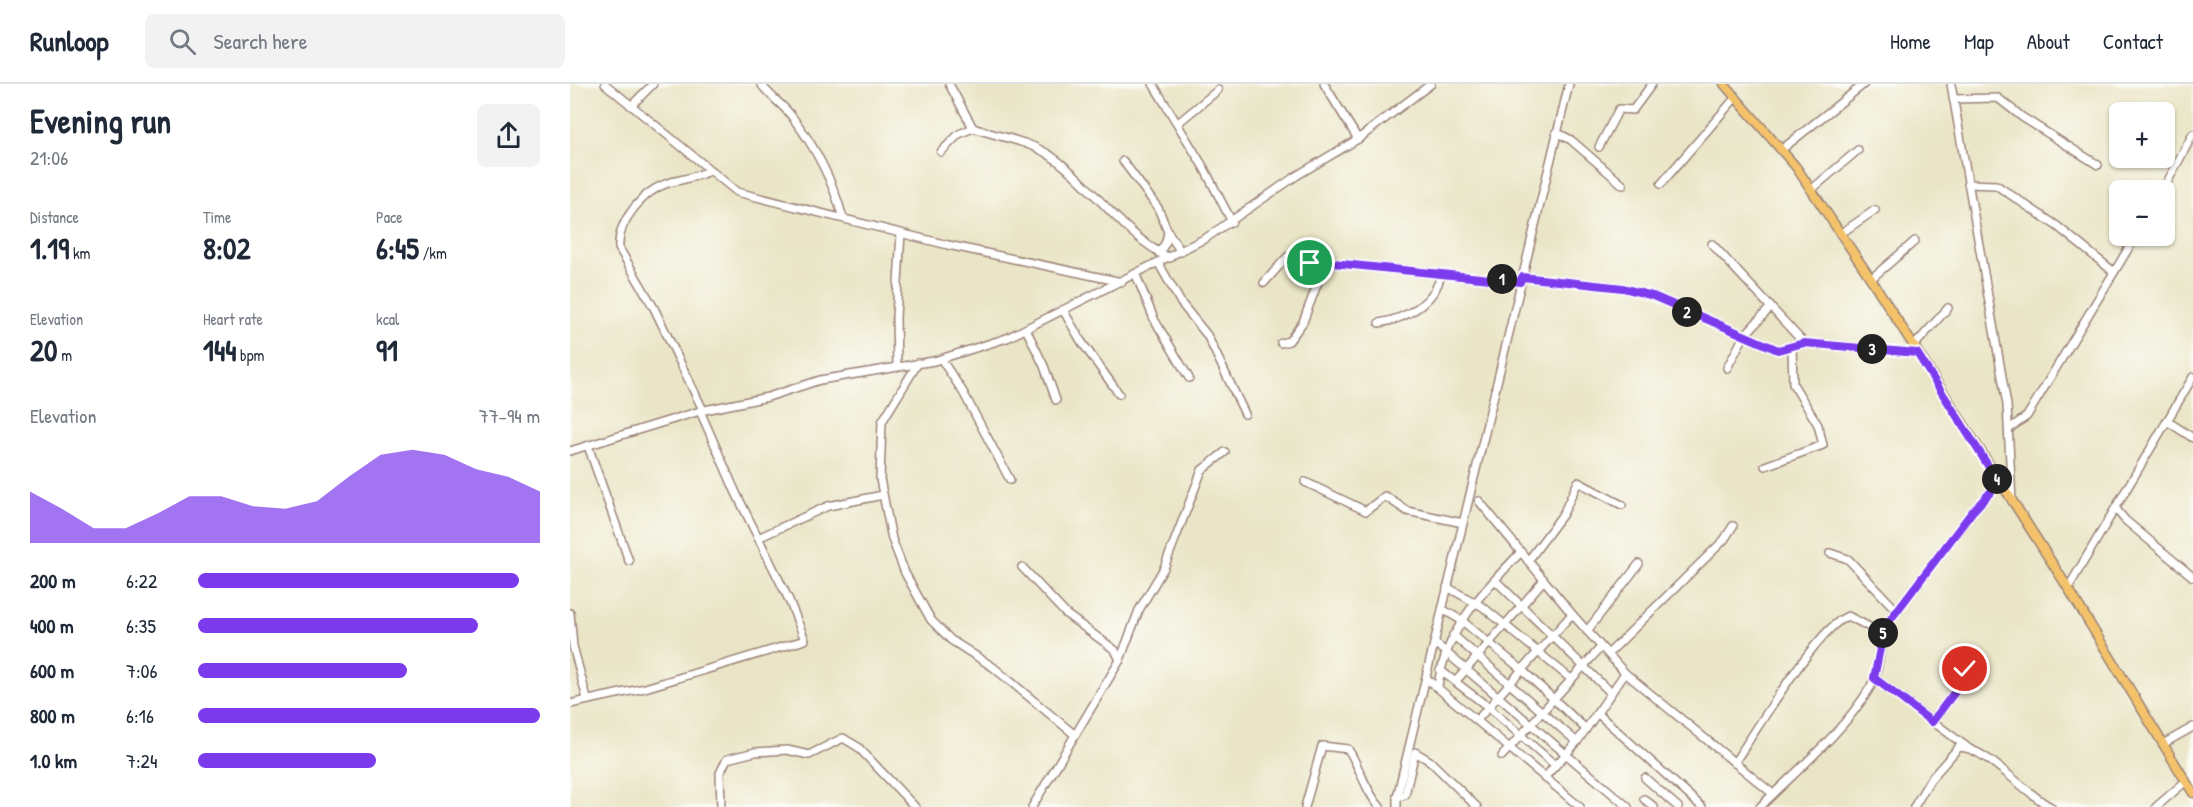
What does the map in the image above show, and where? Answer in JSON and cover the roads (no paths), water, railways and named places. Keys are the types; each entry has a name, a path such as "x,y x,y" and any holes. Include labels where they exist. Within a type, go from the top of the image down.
{"main road":[{"path":"1725,84 1781,150 1811,190 1871,279 2068,588 2193,793"}],"street":[{"path":"605,84 737,192 901,233 1122,282"},
{"path":"631,106 653,84"},
{"path":"761,84 793,117 818,157 835,189 843,218"},
{"path":"949,84 973,128"},
{"path":"1153,84 1178,123 1232,222"},
{"path":"1324,84 1358,139"},
{"path":"570,451 701,410 768,397 820,380 941,359 1008,338 1159,264 1232,222 1296,176 1358,139 1431,84"},
{"path":"1396,807 1396,797 1427,679 1447,587 1569,84"},
{"path":"1599,147 1619,110 1634,110 1652,84"},
{"path":"1781,150 1864,84"},
{"path":"1951,84 1989,292 2009,429 2012,501"},
{"path":"1178,123 1218,90"},
{"path":"1661,184 1736,97"},
{"path":"1953,99 1998,98 2022,117 2098,165"},
{"path":"941,152 959,134 973,128 1023,142 1053,157 1114,216 1159,253 1170,258"},
{"path":"1556,132 1571,140 1623,185"},
{"path":"2168,180 2193,134"},
{"path":"1811,190 1858,150"},
{"path":"1124,161 1158,207 1168,232 1181,252"},
{"path":"570,704 645,688 805,640 789,600 758,538 654,308 619,248 618,236 633,209 652,191 667,183 694,178 709,171"},
{"path":"1968,184 1996,185 2057,226 2114,272"},
{"path":"1840,234 1875,210"},
{"path":"1159,253 1166,242 1168,232"},
{"path":"897,366 896,317 901,233"},
{"path":"1871,279 1915,241"},
{"path":"1712,244 1804,343"},
{"path":"2009,429 2027,416 2130,246"},
{"path":"1263,283 1287,258 1324,266 1333,263 1623,288 1653,296 1711,319 1778,350 1804,343 1915,350 1948,308"},
{"path":"1159,264 1181,303 1207,335 1245,414"},
{"path":"1281,343 1289,341 1303,322 1324,266"},
{"path":"1379,323 1395,320 1419,308 1441,274"},
{"path":"1136,275 1154,319 1189,378"},
{"path":"1727,368 1744,336 1771,307"},
{"path":"1063,310 1081,341 1119,394"},
{"path":"1026,329 1044,366 1056,400"},
{"path":"1765,466 1823,445 1818,425 1793,384 1792,346"},
{"path":"941,359 963,392 1010,480"},
{"path":"918,363 882,422 880,479 892,539 905,573 931,620 951,640 993,667 1075,735"},
{"path":"2068,588 2193,377"},
{"path":"2167,421 2193,438"},
{"path":"588,446 629,561"},
{"path":"1032,807 1120,660 1139,610 1164,568 1202,470 1226,452"},
{"path":"1305,482 1366,511 1384,496 1407,511 1463,523"},
{"path":"1528,561 1563,514 1578,482 1622,505"},
{"path":"1760,807 1831,736 1867,692 1874,678 1883,634 1897,611 1972,512 1999,483"},
{"path":"758,538 828,506 883,495"},
{"path":"1479,501 1572,614 1625,673 1773,794"},
{"path":"2116,509 2125,520 2193,577"},
{"path":"1608,654 1724,540 1733,525"},
{"path":"1438,686 1440,670 1461,620 1521,552"},
{"path":"1830,553 1848,559 1897,611"},
{"path":"1587,631 1639,564"},
{"path":"1022,567 1066,614 1115,650 1120,660"},
{"path":"1495,580 1611,693"},
{"path":"1456,681 1521,604 1544,581"},
{"path":"1447,587 1476,602 1571,679"},
{"path":"1442,609 1461,620 1521,669 1586,729"},
{"path":"570,613 573,646 587,699"},
{"path":"1477,720 1572,614"},
{"path":"1734,763 1819,640 1841,618 1848,616 1883,634"},
{"path":"1453,635 1577,742"},
{"path":"1435,643 1628,807"},
{"path":"1502,756 1601,647"},
{"path":"1932,722 1957,689 1965,669"},
{"path":"1440,670 1488,707 1555,765"},
{"path":"1544,778 1577,742 1625,673"},
{"path":"1874,678 2051,807"},
{"path":"1427,679 1580,807"},
{"path":"1597,713 1702,807"},
{"path":"2163,744 2193,727"},
{"path":"721,807 720,773 727,759 755,752 787,750 808,755 843,738 858,747 915,807"},
{"path":"1305,807 1322,746 1348,749 1359,765 1373,799 1380,807"},
{"path":"1914,807 1930,780 1959,747 1968,747"},
{"path":"1396,797 1405,795 1415,752 1430,761 1477,807"},
{"path":"1645,778 1678,807"},
{"path":"2156,807 2186,781"},
{"path":"1644,799 1654,807"}]}
